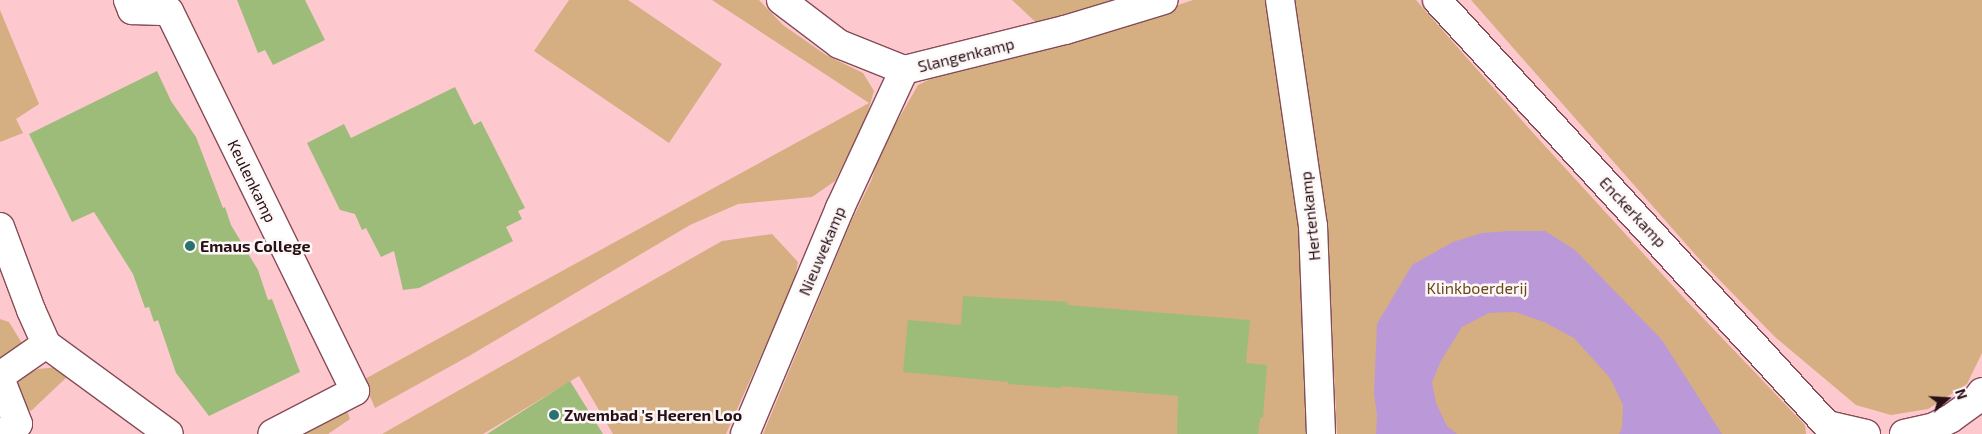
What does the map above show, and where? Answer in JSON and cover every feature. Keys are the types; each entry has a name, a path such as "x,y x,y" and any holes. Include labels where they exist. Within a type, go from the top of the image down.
{"street":[{"name":"Keulenkamp","path":"128,0 132,10 169,11 355,391 272,434"},
{"name":"Slangenkamp","path":"781,0 839,44 904,70 1065,30 1164,0"},
{"name":"Hertenkamp","path":"1280,0 1313,226 1320,434"},
{"name":"Enckerkamp","path":"1438,0 1825,429 1866,434"},
{"name":"Nieuwekamp","path":"745,434 840,208 904,70"},
{"path":"0,227 30,310 46,344 169,434"},
{"path":"0,434 18,424 0,377 46,344"},
{"path":"1904,434 1934,427 1950,419 1976,400 1982,392"}],"green space":[{"path":"569,0 628,0 722,64 669,143 534,51"},
{"path":"712,0 759,0 783,25 826,55 863,73 874,91 865,121 835,181 812,197 738,204 690,225 469,356 375,408 363,380 869,103"},
{"path":"1012,0 1114,0 1042,28"},
{"path":"1193,0 1265,0 1269,9 1299,207 1308,434 763,434 851,222 871,181 882,148 918,85 953,68 1061,44"},
{"name":"Klinkboerderij","path":"1291,0 1416,0 1534,134 1683,297 1805,425 1806,434 1337,434 1327,228"},
{"path":"1471,0 1982,0 1982,353 1967,384 1928,409 1891,415 1856,405 1775,337 1701,261"},
{"path":"0,10 39,104 16,119 23,133 0,142"},
{"path":"772,234 798,262 794,282 726,434 613,434 579,376 483,434 382,434 722,241"},
{"path":"0,319 9,322 23,345 0,369"},
{"path":"58,367 69,375 31,411 19,403 14,389 22,377 38,369"},
{"path":"346,408 350,419 328,434 299,434"}],"shaded area":[{"path":"1545,231 1575,250 1662,340 1722,434 1619,434 1622,428 1623,405 1610,378 1574,338 1544,322 1515,312 1489,313 1462,327 1441,361 1432,382 1436,403 1447,426 1457,434 1376,434 1377,415 1374,393 1377,324 1412,265 1453,242 1482,233"}],"building":[{"path":"237,0 305,0 325,40 273,65 265,50 258,53"},
{"name":"Emaus College","path":"157,71 171,101 196,137 223,208 225,207 231,225 258,270 268,300 272,299 300,372 209,416 176,373 158,320 154,322 149,307 145,308 133,274 94,212 72,222 29,134"},
{"path":"455,87 474,125 481,121 525,208 518,211 522,219 506,227 513,241 419,288 403,290 394,251 381,257 366,228 362,230 355,214 340,210 307,143 344,124 351,138"},
{"path":"963,296 1068,302 1067,305 1250,320 1246,363 1267,365 1263,418 1260,418 1258,434 1177,434 1178,396 1061,386 1061,388 1008,384 1008,382 903,372 908,320 961,325"},
{"name":"Zwembad 's Heeren Loo","path":"570,381 603,434 487,434"}],"place":[{"name":"Emaus College","path":"190,246"},
{"name":"Zwembad 's Heeren Loo","path":"554,415"}]}
